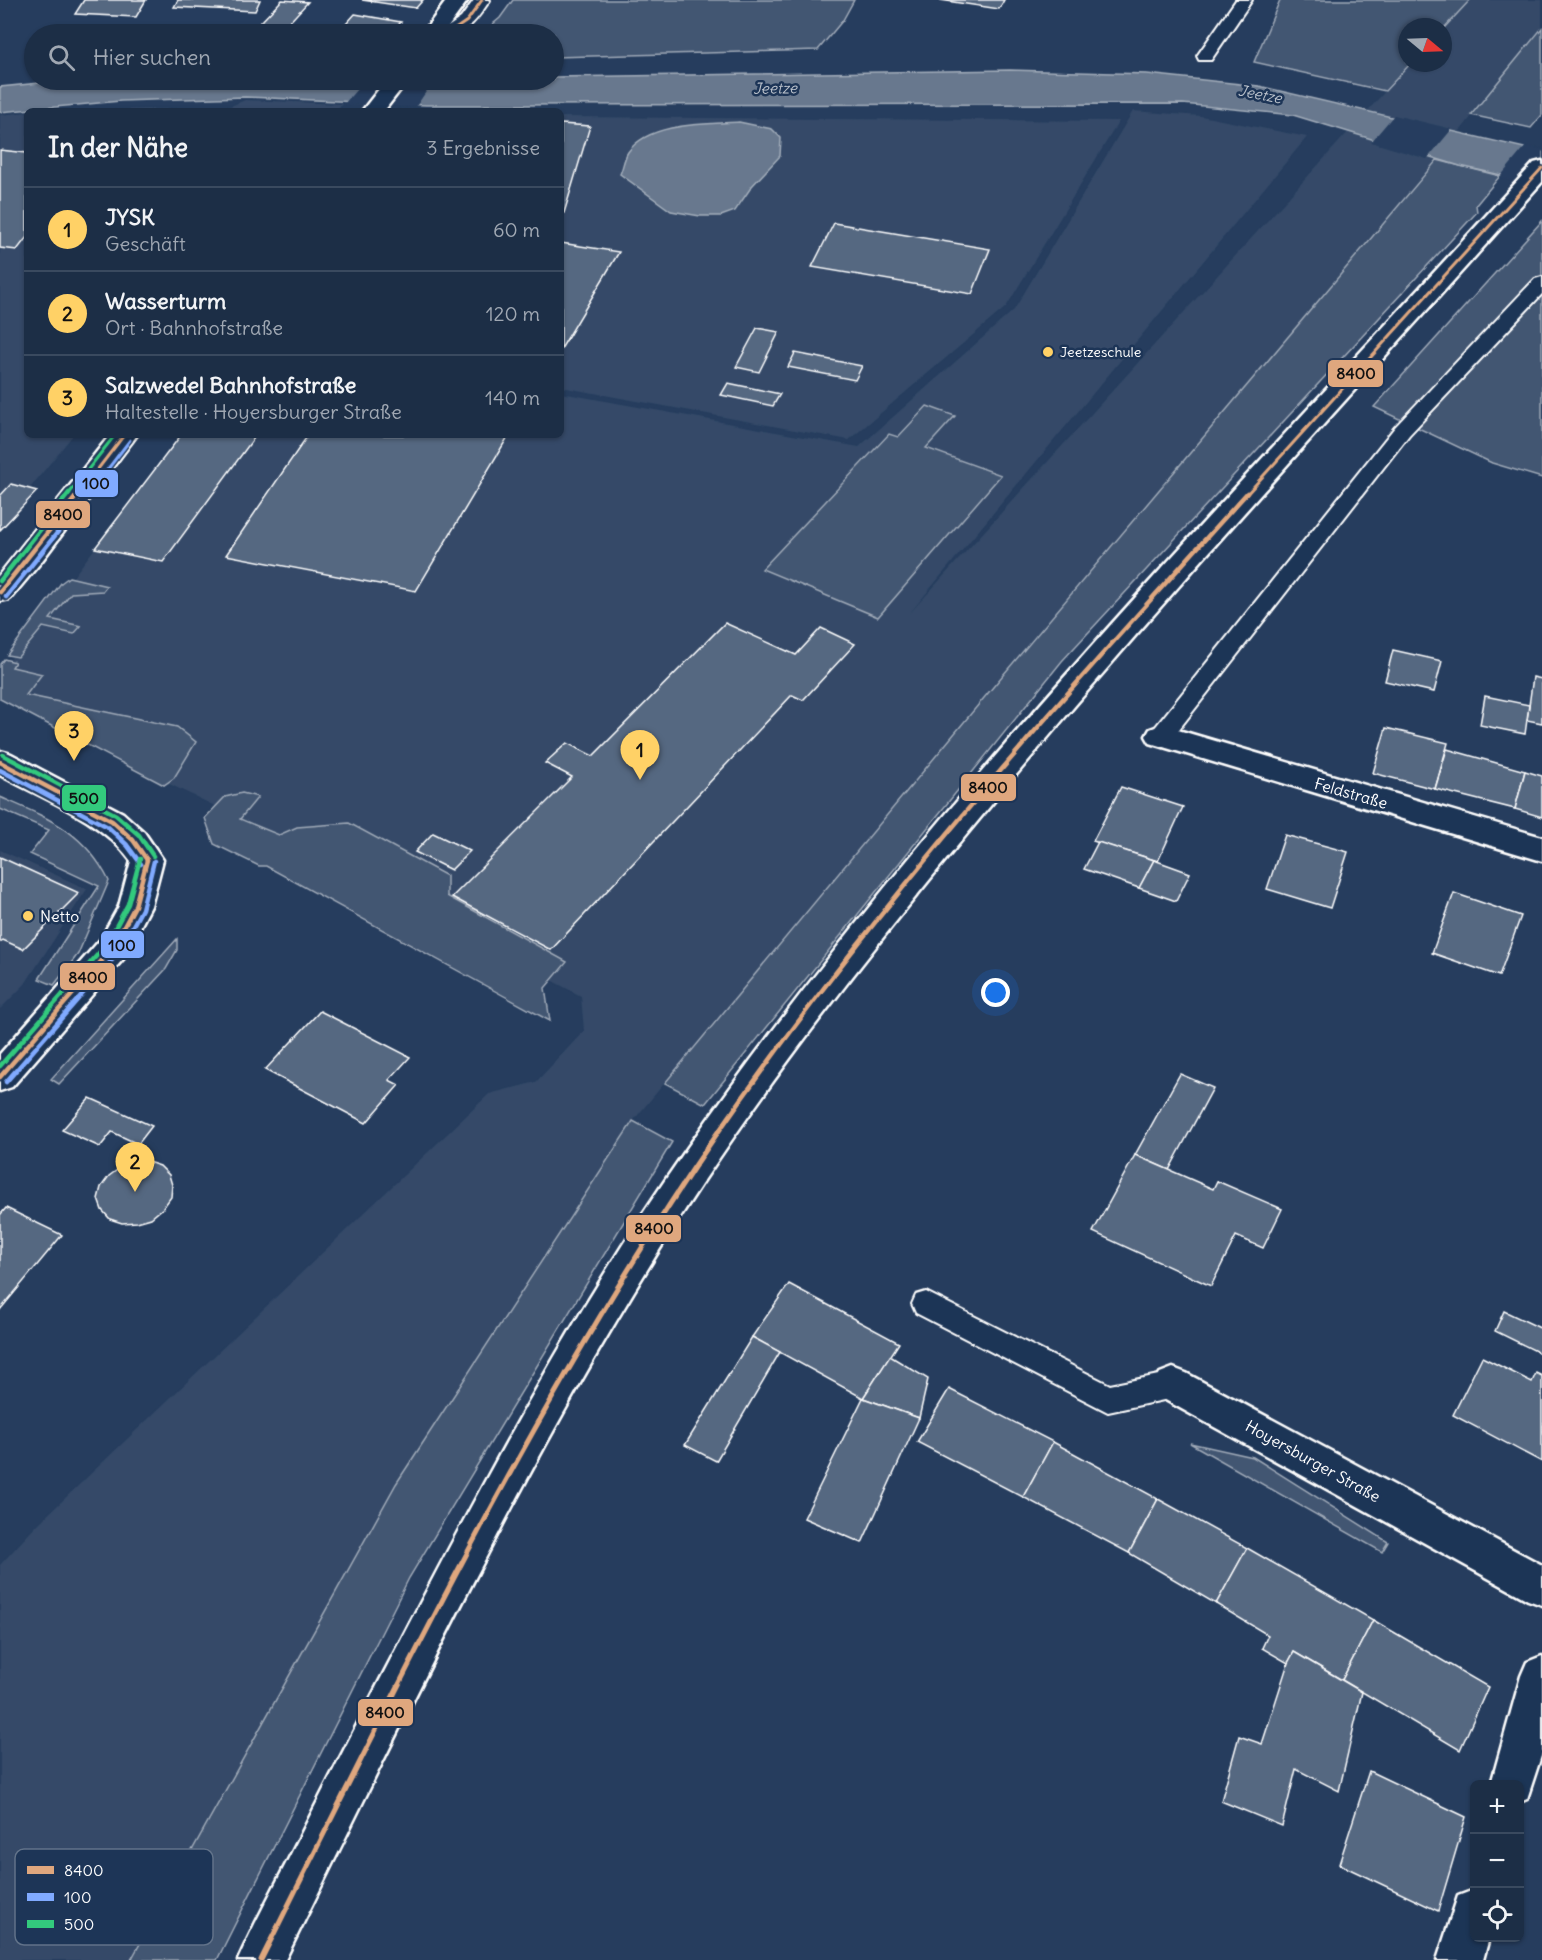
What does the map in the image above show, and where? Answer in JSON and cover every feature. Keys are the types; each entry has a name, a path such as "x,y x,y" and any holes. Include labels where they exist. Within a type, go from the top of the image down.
{"main road":[{"path":"440,24 459,0"},
{"path":"375,108 389,90"},
{"path":"261,1960 441,1601 497,1496 618,1286 702,1155 827,985 971,807 1203,541 1542,168"},
{"path":"0,592 31,556 122,438"},
{"name":"Feldstraße","path":"1161,736 1542,849"},
{"path":"0,762 112,821 133,840 147,860 138,902 128,926 112,949 0,1077"},
{"name":"Hoyersburger Straße","path":"1173,1384 1542,1586"},
{"path":"1513,1780 1542,1676"},
{"path":"1460,1960 1470,1926"}],"lane":[{"path":"463,24 482,0"},
{"path":"1204,56 1244,0"},
{"path":"1161,736 1402,431 1542,283"},
{"name":"Hoyersburger Straße","path":"926,1304 1108,1399 1173,1384"}],"shaded area":[{"path":"513,0 854,0 843,20 818,50 564,57 564,24 493,24"},
{"path":"1280,0 1470,0 1452,19 1398,18 1398,72 1403,72 1385,91 1254,62"},
{"path":"1470,0 1542,0 1542,28 1437,160 1003,675 633,1121 396,1484 193,1849 15,1849 15,1945 139,1945 131,1960 0,1960 0,1565 37,1525 489,1094 536,1082 584,1031 581,996 310,852 39,721 0,699 0,673 179,438 564,438 564,394 859,447 1014,310 1133,111 1201,116 1307,137 909,614 1403,72 1452,72 1452,19"},
{"path":"1542,28 1542,115 1531,128 1471,115"},
{"path":"245,100 342,104 339,108 226,108"},
{"path":"24,112 24,438 71,438 0,525 0,115"},
{"path":"564,117 1119,121 1006,307 849,440 564,388"},
{"path":"1437,160 1500,176 1476,205 1477,212 1062,661 705,1104 665,1083 1003,675"},
{"path":"1542,221 1542,478 1492,463 1374,407"},
{"path":"927,406 955,416 926,448 1001,475 878,617 762,569 889,434 898,437"},
{"path":"69,577 107,586 103,591 71,593 50,619 81,626 74,634 43,627 18,657 7,655 61,583"},
{"path":"4,659 15,662 12,667 42,674 26,695 177,727 196,742 174,778 164,785 0,699 0,664"},
{"path":"242,793 258,797 240,819 279,835 297,827 349,823 447,876 447,896 567,962 545,988 550,1021 266,866 259,866 214,844 205,818 225,797"},
{"path":"0,797 49,820 76,838 99,864 109,881 78,954 54,985 39,979 99,886 30,854 49,830 0,809"},
{"path":"0,850 87,889 25,984 0,1009"},
{"path":"177,939 177,950 166,969 59,1084 51,1079"},
{"path":"633,1121 672,1142 409,1578 217,1960 131,1960 139,1945 213,1945 213,1849 193,1849 396,1484"},
{"path":"1190,1443 1253,1457 1388,1542 1382,1552"}],"water":[{"name":"Jeetze","path":"1010,70 1147,74 1259,86 1542,152 1542,184 1460,166 1293,115 1183,104 426,105 245,97 121,101 24,108 0,112 0,87 24,85 24,90 564,90 564,77"},
{"path":"739,122 772,129 781,138 780,156 752,186 735,211 721,216 700,216 671,211 620,174 628,152 637,142 650,135 679,126"}],"pier":[{"path":"356,90 427,90 415,108 344,104"},
{"path":"1394,115 1452,129 1427,159 1371,142"},
{"path":"1526,146 1542,149 1542,187 1499,178"}],"building":[{"path":"84,0 146,0 136,17 75,14"},
{"path":"178,0 260,0 255,11 174,7"},
{"path":"282,0 308,2 288,24 260,23"},
{"path":"362,0 423,0 416,8"},
{"path":"940,0 1004,0 999,9"},
{"path":"355,14 401,22 399,24 346,24"},
{"path":"564,124 590,126 564,213"},
{"path":"0,150 24,153 24,241 17,250 0,248"},
{"path":"834,223 990,249 972,294 812,267"},
{"path":"564,243 619,252 564,344"},
{"path":"757,328 779,332 759,372 736,367"},
{"path":"795,353 862,366 855,380 788,367"},
{"path":"728,383 780,394 773,406 721,395"},
{"path":"179,438 254,438 163,562 95,548"},
{"path":"306,438 507,438 416,591 226,555"},
{"path":"11,484 37,491 0,530 0,496"},
{"path":"725,623 796,655 821,628 855,644 803,700 792,695 551,950 452,897 572,777 545,763 567,743 593,756"},
{"path":"1393,650 1442,661 1434,692 1385,681"},
{"path":"1533,677 1542,679 1542,723 1527,720"},
{"path":"1485,696 1529,705 1525,734 1480,725"},
{"path":"1386,728 1448,743 1435,789 1373,773"},
{"path":"1447,749 1525,771 1515,809 1435,789"},
{"path":"1525,771 1542,776 1542,817 1515,809"},
{"path":"1121,787 1183,807 1158,861 1093,841"},
{"path":"433,833 470,851 451,870 415,852"},
{"path":"1285,835 1348,852 1330,908 1267,889"},
{"path":"1098,842 1154,860 1139,888 1084,869"},
{"name":"Netto","path":"0,857 79,893 23,949 3,940 0,942"},
{"path":"1154,860 1190,873 1176,901 1139,888"},
{"path":"1454,893 1521,916 1499,976 1432,953"},
{"path":"320,1011 410,1057 389,1080 399,1085 366,1123 265,1070"},
{"path":"1180,1074 1213,1088 1169,1170 1135,1155"},
{"path":"90,1098 152,1126 138,1144 112,1132 100,1147 62,1130"},
{"path":"1135,1155 1213,1189 1217,1181 1282,1209 1263,1248 1236,1236 1211,1286 1093,1232"},
{"path":"148,1162 160,1166 169,1175 172,1185 171,1197 151,1218 122,1223 110,1219 102,1210 98,1199 101,1187 109,1176 120,1168"},
{"path":"6,1208 62,1235 0,1310 0,1215"},
{"path":"789,1284 899,1343 863,1398 752,1337"},
{"path":"1504,1311 1542,1329 1542,1354 1495,1331"},
{"path":"752,1337 780,1352 716,1461 685,1445"},
{"path":"890,1356 928,1379 919,1418 863,1398"},
{"path":"1482,1357 1532,1382 1536,1373 1542,1376 1542,1462 1453,1415"},
{"path":"949,1389 1053,1442 1023,1497 917,1442"},
{"path":"863,1398 919,1418 862,1543 804,1518"},
{"path":"1053,1442 1158,1499 1129,1553 1023,1497"},
{"path":"1158,1499 1247,1548 1216,1604 1129,1553"},
{"path":"1247,1548 1373,1620 1342,1680 1294,1652 1288,1663 1262,1648 1268,1635 1216,1604"},
{"path":"1373,1620 1488,1687 1460,1750 1342,1680"},
{"path":"1294,1652 1362,1692 1339,1791 1296,1769 1282,1826 1221,1801 1239,1736 1262,1744 1288,1663"},
{"path":"1369,1771 1466,1817 1438,1911 1339,1864"}],"transit line":[{"name":"8400","path":"463,24 482,0"},
{"name":"8400","path":"261,1960 408,1666 524,1449 643,1246 735,1108 868,932 1010,762 1178,570 1542,168"},
{"name":"500","path":"0,581 113,438"},
{"name":"8400","path":"0,592 31,556 122,438"},
{"name":"100","path":"6,597 37,561 130,440"},
{"name":"500","path":"3,755 116,815 139,835 153,856"},
{"name":"8400","path":"0,762 112,821 133,840 147,860"},
{"name":"100","path":"0,770 108,827 127,845 141,864"},
{"name":"500","path":"0,1066 106,945 128,904 140,859"},
{"name":"8400","path":"0,1077 112,949 135,906 147,860"},
{"name":"100","path":"6,1082 118,953 142,909 154,861"}],"place":[{"name":"Jeetzeschule","path":"1048,352"},
{"name":"Salzwedel Bahnhofstraße","path":"74,761"},
{"name":"JYSK","path":"640,780"},
{"name":"Netto","path":"28,916"},
{"name":"Wasserturm","path":"135,1192"}]}
